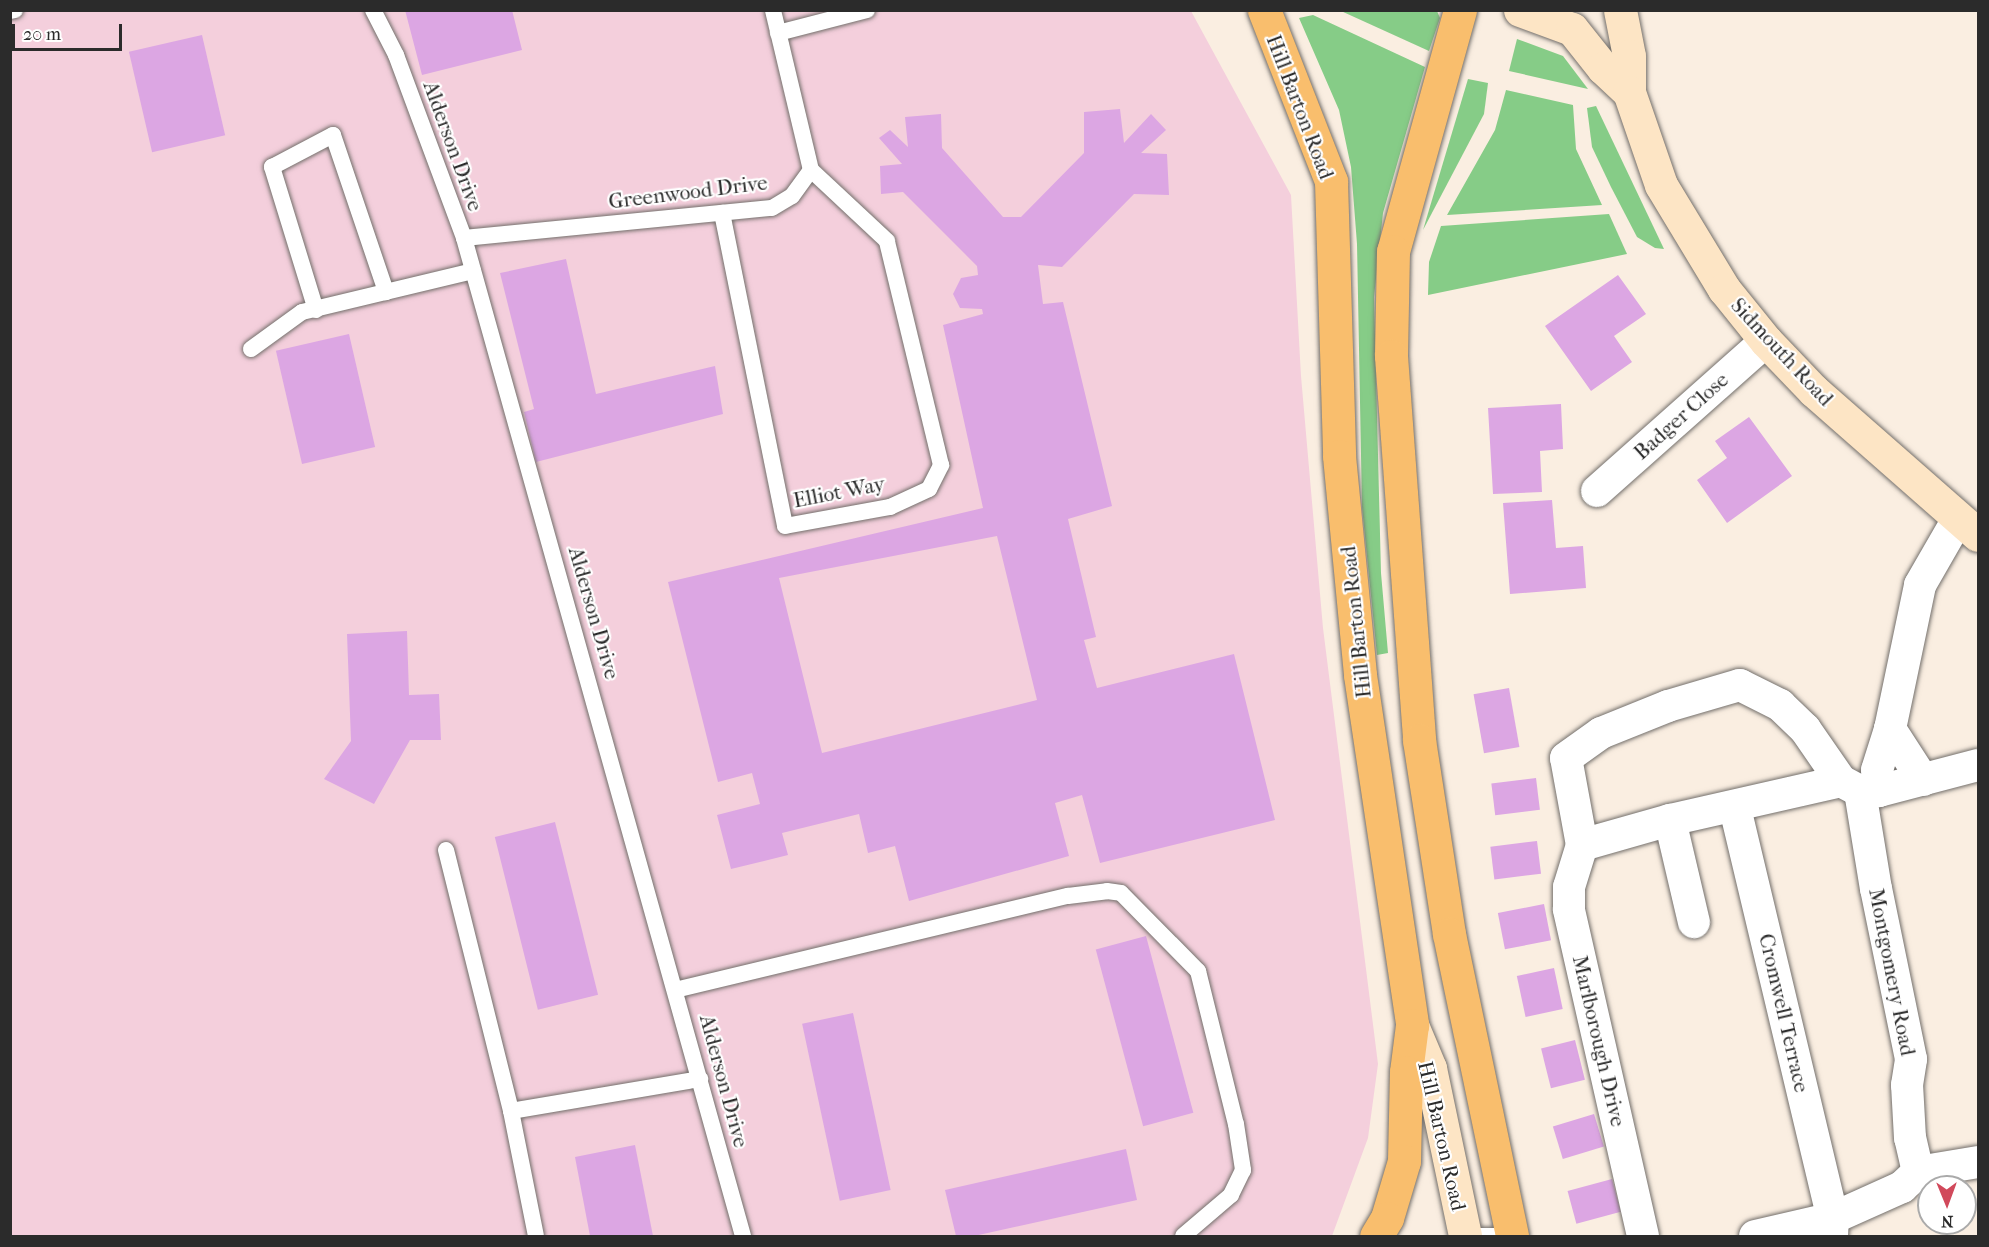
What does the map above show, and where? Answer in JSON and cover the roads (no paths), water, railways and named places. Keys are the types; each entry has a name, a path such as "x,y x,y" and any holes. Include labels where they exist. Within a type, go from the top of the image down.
{"main road":[{"name":"Hill Barton Road","path":"1264,10 1331,181 1339,456 1360,675 1412,1025 1430,1068 1465,1236"},
{"path":"1460,10 1393,251 1391,356 1419,740 1449,934 1512,1236"},
{"name":"Sidmouth Road","path":"1520,10 1572,29 1603,68 1629,92"},
{"name":"Sidmouth Road","path":"1620,10 1629,56 1629,92 1661,185 1724,289 1766,341 1874,447 1968,527"},
{"path":"1376,1236 1387,1218 1404,1161 1406,1072 1412,1025"}],"street":[{"name":"Badger Close","path":"1597,491 1766,341"},
{"path":"1860,788 1877,770 1890,729 1920,585 1968,527"},
{"name":"Marlborough Drive","path":"1643,1236 1569,909 1569,887 1582,845 1566,758 1601,733 1668,706 1740,685 1780,705 1860,788"},
{"path":"1890,729 1923,780"},
{"path":"1582,845 1670,820 1860,788 1923,780 1978,767"},
{"name":"Montgomery Road","path":"1860,788 1876,889 1911,1059 1907,1095 1910,1138 1918,1172"},
{"name":"Cromwell Terrace","path":"1735,808 1832,1227"},
{"path":"1670,820 1694,922"},
{"path":"1755,1236 1832,1227 1902,1187 1918,1172 1978,1162"}],"lane":[{"name":"Alderson Drive","path":"373,10 396,55 464,238 743,1236"},
{"path":"773,10 811,170"},
{"path":"778,33 867,10"},
{"path":"315,310 272,167 333,135 386,292"},
{"name":"Greenwood Drive","path":"464,238 772,208 792,196 811,170"},
{"name":"Elliot Way","path":"722,213 785,526 890,507 929,489 941,465 887,241 811,170"},
{"path":"251,349 302,312 473,272"},
{"path":"446,850 511,1111 536,1236"},
{"path":"675,990 1068,896 1107,891 1122,893 1198,971 1236,1124 1243,1170 1231,1195 1183,1236"},
{"path":"511,1111 700,1079"},
{"path":"1470,1236 1502,1236"}]}
